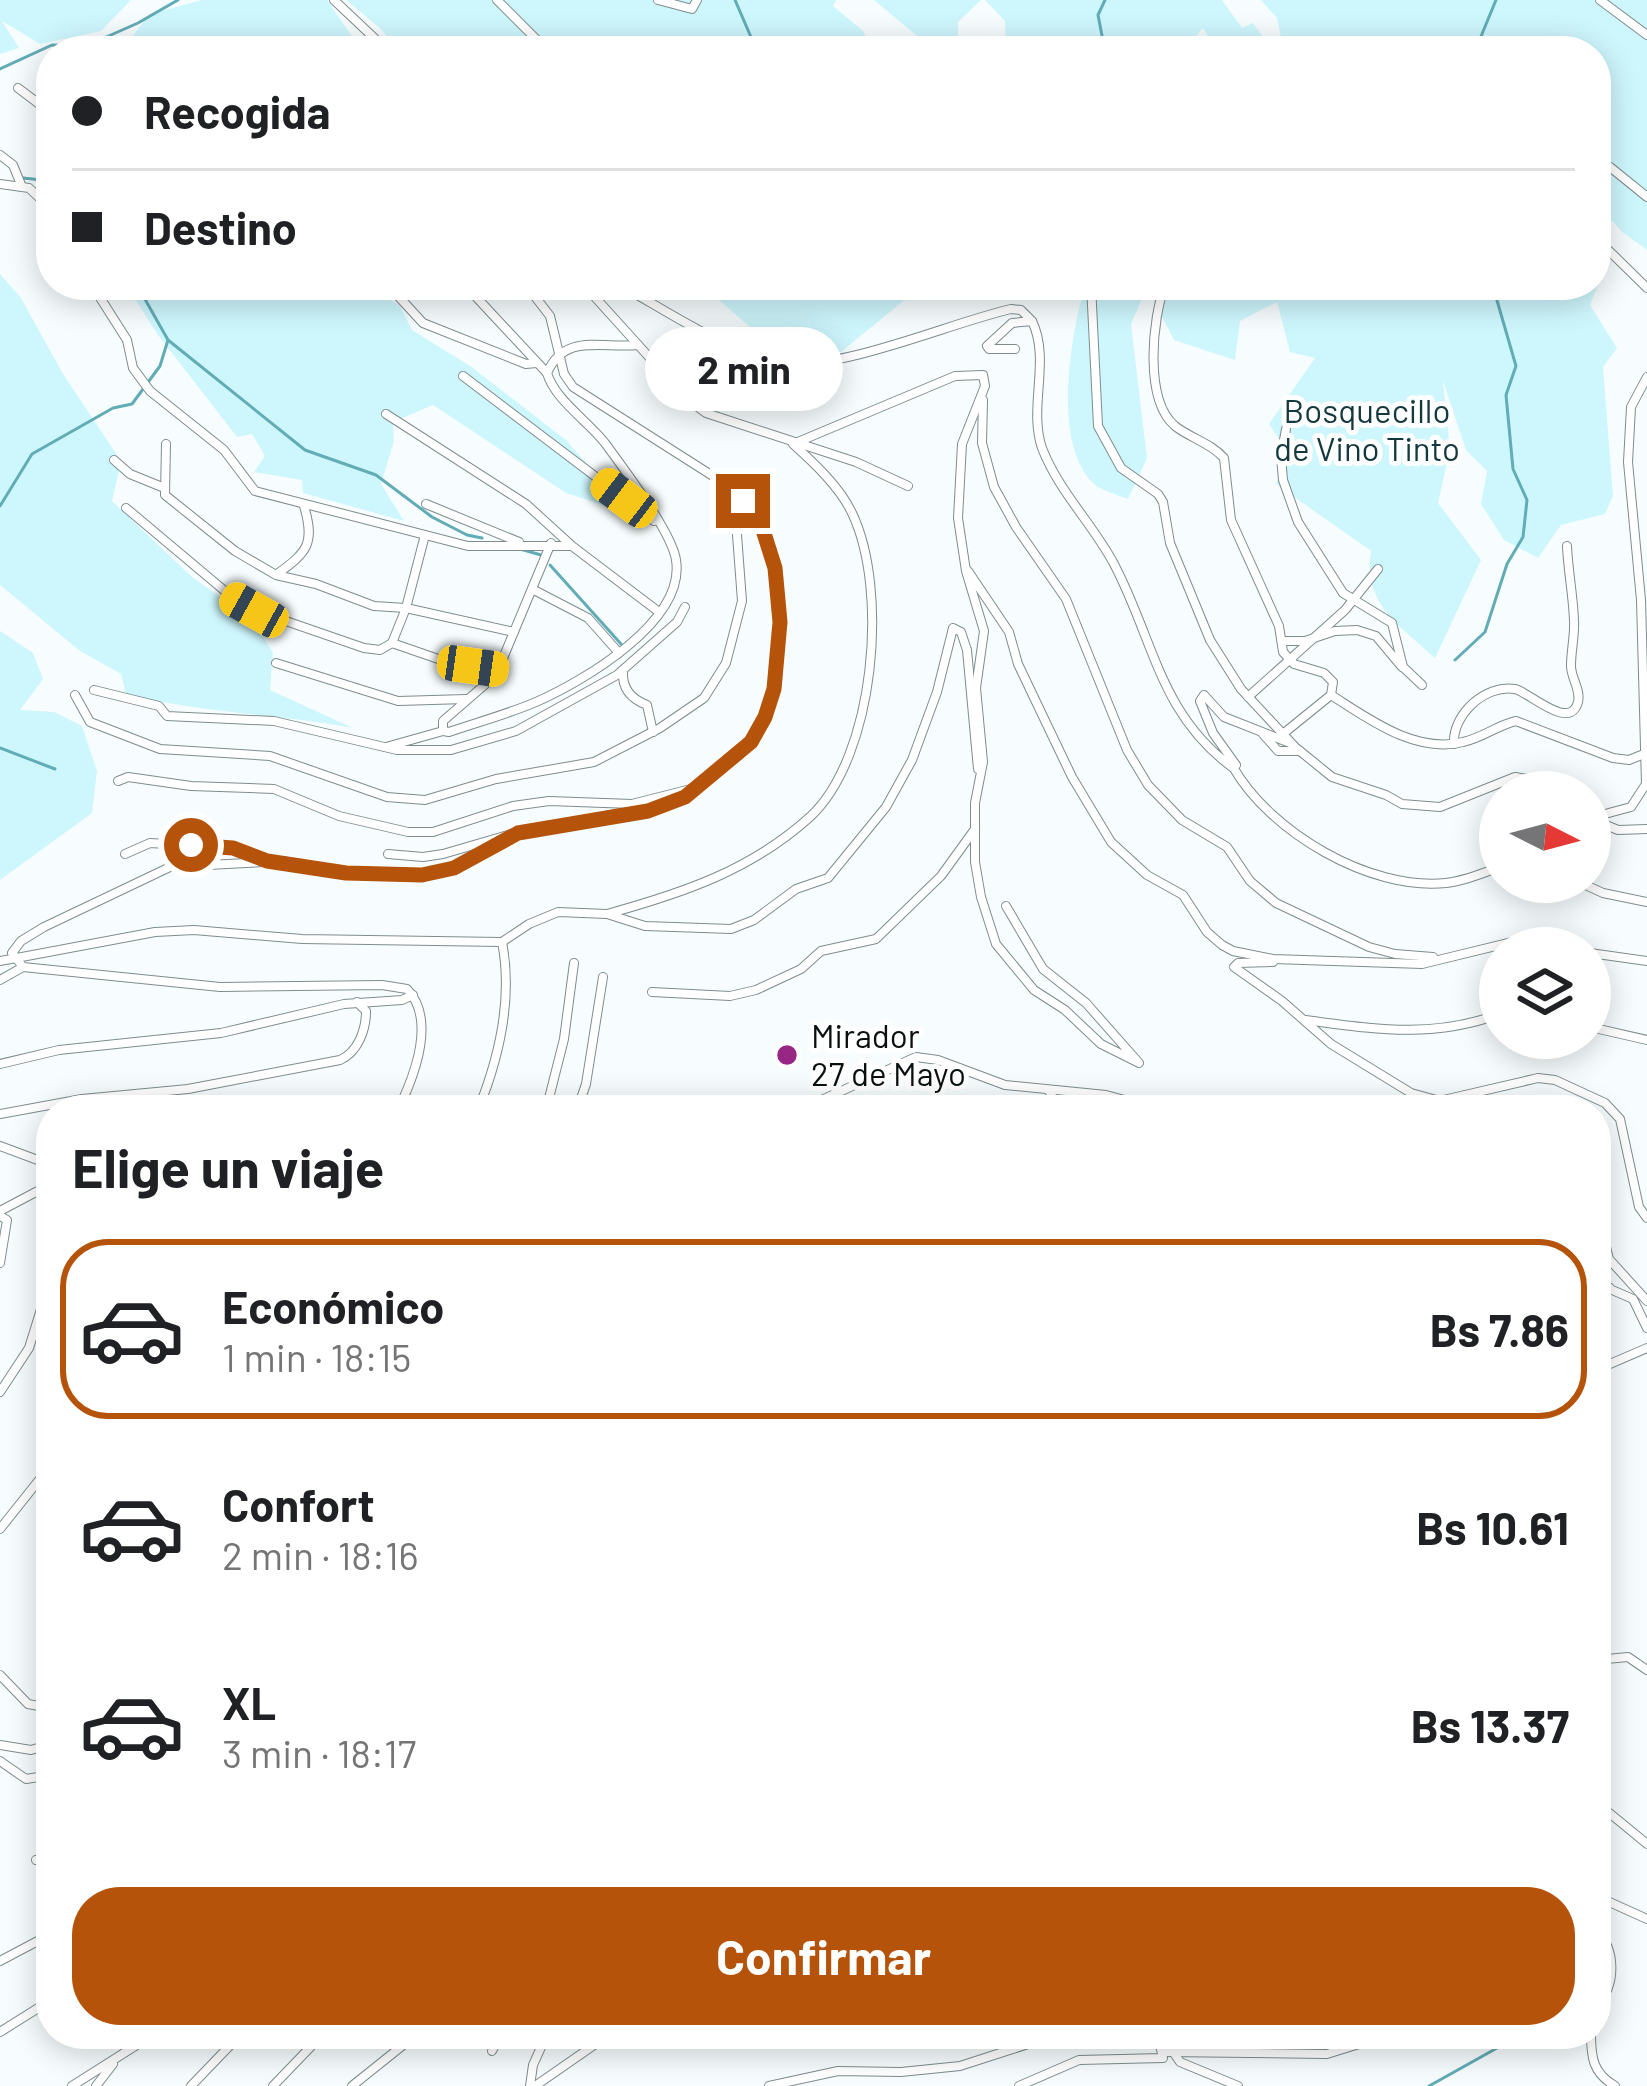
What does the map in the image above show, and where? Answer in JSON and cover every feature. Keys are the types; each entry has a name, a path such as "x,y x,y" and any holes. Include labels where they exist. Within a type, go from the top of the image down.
{"street":[{"path":"334,0 372,36"},
{"path":"497,0 533,36"},
{"path":"658,0 692,9 697,0"},
{"path":"1600,0 1647,35"},
{"path":"18,88 36,102"},
{"path":"0,155 13,165 22,187"},
{"path":"1611,168 1647,197"},
{"path":"0,184 36,192"},
{"path":"1611,253 1647,288"},
{"path":"102,300 127,340 133,368 150,392 224,450 255,491 468,546 572,546"},
{"path":"402,300 423,323 526,364 536,363"},
{"path":"384,748 449,732 541,700 619,653 671,597 677,578 672,543 603,441 479,300"},
{"path":"388,854 442,854 492,837 662,807 699,787 751,742 774,689 780,622 775,568 763,530 716,478 573,387 564,374 550,316 538,300"},
{"path":"598,300 687,399 706,412 856,462 908,486"},
{"path":"649,300 752,354 788,363 828,362 1021,310 1032,321 1039,342 1037,421 1042,448 1061,488 1117,569 1172,703 1202,744 1233,767 1251,792 1296,835 1349,862 1388,877 1440,884 1479,873"},
{"path":"1092,300 1098,426 1121,468 1163,502 1170,543 1210,640 1248,697 1300,752 1341,782 1415,807 1450,805 1479,793"},
{"path":"1162,300 1155,328 1158,398 1173,424 1224,458 1231,520 1284,641 1283,652 1289,660 1330,677 1330,695"},
{"path":"1015,349 989,350 987,346 1012,323 1032,321"},
{"path":"547,373 559,352 584,346 638,345"},
{"path":"793,444 955,376 983,375 982,443 994,487 1066,599 1127,750 1148,785 1182,820 1227,847 1250,881 1276,903 1382,951 1440,959"},
{"path":"464,376 660,525"},
{"path":"1647,377 1631,407 1628,452 1642,600 1646,784 1623,812 1590,818 1618,830 1647,829"},
{"path":"985,386 961,449 958,518 966,571 984,631 976,688 981,775 974,862 981,897 1003,955 1034,990 1065,1010 1091,1036 1140,1062 1086,1003 1043,968 1006,906"},
{"path":"386,413 526,504 572,546 659,612"},
{"path":"1286,429 1281,468 1292,510 1336,583 1353,600 1391,622 1402,667"},
{"path":"166,444 164,495 276,575 374,606 406,608 514,632"},
{"path":"608,914 674,896 727,875 756,857 810,816 829,795 844,762 861,716 874,651 870,572 851,511 793,444"},
{"path":"114,460 130,474 162,487"},
{"path":"75,695 90,722 160,749 270,756 363,791 410,800 526,772 594,762 653,732 704,698 726,663 742,602 734,494"},
{"path":"426,504 526,544"},
{"path":"276,575 308,546 311,534 304,506"},
{"path":"126,508 213,583 254,610 380,650 392,643 406,608 425,535"},
{"path":"443,731 442,723 498,669 551,543"},
{"path":"1454,744 1458,719 1481,698 1502,689 1522,691 1559,712 1576,705 1567,546"},
{"path":"1248,697 1353,600 1378,569"},
{"path":"966,571 1010,632 1018,664 1038,706 1111,842 1147,875 1183,895 1222,945 1279,959 1395,964 1479,950"},
{"path":"532,589 588,618 619,653"},
{"path":"94,690 159,706 167,716 274,721 384,748 451,750 516,731 623,670 677,622 685,607"},
{"path":"0,961 155,932 194,930 302,939 502,942 558,912 608,914 645,926 731,929 754,920 796,889 828,878 886,808 912,760 937,692 952,628 961,632 967,650 981,775"},
{"path":"1284,641 1347,629 1365,632 1376,636 1422,685"},
{"path":"392,643 447,662 498,669"},
{"path":"276,663 398,701 468,699"},
{"path":"623,670 622,682 633,700 647,705 653,732"},
{"path":"1284,733 1330,695"},
{"path":"1330,695 1423,743 1454,744 1516,721 1620,760 1644,754"},
{"path":"1233,767 1235,760 1214,733 1201,697 1208,697 1224,717 1292,743"},
{"path":"1262,733 1278,751 1300,752"},
{"path":"118,781 128,776 190,786 274,789 339,816 408,832 433,832 513,806 549,801 632,804 699,787"},
{"path":"652,992 730,996 756,990 801,969 821,951 876,939 940,876 976,827"},
{"path":"12,958 21,940 170,867 267,861 359,874 422,875 454,868 518,833"},
{"path":"125,854 150,843 233,848 267,861"},
{"path":"1611,894 1647,902"},
{"path":"483,1095 500,1040 506,965 502,942"},
{"path":"1611,956 1647,961"},
{"path":"12,958 23,968"},
{"path":"1279,959 1237,963 1234,969 1331,1044 1417,1095"},
{"path":"550,1095 564,1039 574,963"},
{"path":"0,980 23,968 220,987 392,985 413,995"},
{"path":"582,1095 604,977"},
{"path":"0,1064 59,1050 221,1033 357,1002 413,995"},
{"path":"403,1095 418,1055 419,1019 413,995"},
{"path":"124,1095 188,1089 340,1060 350,1056 363,1034 366,1011 357,1002"},
{"path":"1303,1020 1420,1032 1479,1021"},
{"path":"1611,1032 1647,1040"},
{"path":"831,1095 916,1057 938,1060 994,1083 1104,1095"},
{"path":"1467,1095 1538,1078 1555,1080 1588,1095"},
{"path":"1049,1091 1051,1095"},
{"path":"0,1114 36,1107"},
{"path":"1611,1109 1620,1119 1639,1207 1647,1218"},
{"path":"0,1146 36,1159"},
{"path":"0,1263 8,1220 0,1214 36,1193"},
{"path":"1611,1260 1647,1300"},
{"path":"1611,1288 1633,1299 1647,1328"},
{"path":"0,1392 29,1348 36,1325"},
{"path":"1611,1364 1647,1348"},
{"path":"0,1529 36,1484"},
{"path":"1611,1659 1628,1657 1647,1670"},
{"path":"0,1676 28,1704 36,1705"},
{"path":"0,1745 36,1748"},
{"path":"0,1761 26,1779 36,1777"},
{"path":"1611,1814 1647,1844"},
{"path":"1611,1903 1647,1919"},
{"path":"0,1961 36,1942"},
{"path":"0,2032 36,2009"},
{"path":"72,2086 133,2049"},
{"path":"191,2086 227,2049"},
{"path":"273,2086 309,2049"},
{"path":"352,2086 398,2049"},
{"path":"532,2086 532,2065 540,2049"},
{"path":"532,2086 588,2049"},
{"path":"769,2086 838,2071 961,2066 1013,2049"},
{"path":"1165,2049 1180,2062 1238,2086"},
{"path":"1019,2086 1079,2060 1156,2061 1169,2052 1327,2054 1343,2049"},
{"path":"1593,2049 1595,2068 1615,2086"},
{"path":"96,2086 114,2063"}],"green space":[{"path":"0,0 131,0 101,31 78,36 36,36 36,42 2,21 19,48 0,54"},
{"path":"202,0 327,0 352,36 133,36 150,14"},
{"path":"346,0 836,0 833,6 866,36 387,36"},
{"path":"874,0 981,0 958,22 958,36 917,36"},
{"path":"985,0 1222,0 1242,28 1253,23 1263,36 1208,36 1203,28 1196,36 1006,36 1005,21"},
{"path":"1261,0 1647,0 1647,250 1611,219 1611,36 1281,36 1277,18"},
{"path":"0,274 21,298 63,374 121,461 112,501 192,577 253,620 273,653 270,690 353,728 126,694 121,674 80,651 0,585"},
{"path":"136,300 391,300 400,306 412,330 470,366 566,440 610,490 606,506 566,493 433,405 393,422 394,441 381,484 404,521 303,493 302,480 254,472 265,456 252,434 237,437"},
{"path":"719,300 904,300 841,352 785,358"},
{"name":"Bosquecillo de Vino Tinto","path":"1081,300 1141,300 1131,324 1147,458 1128,499 1094,484 1072,443 1068,388"},
{"name":"Bosquecillo de Vino Tinto","path":"1154,300 1592,300 1590,305 1617,348 1603,367 1613,496 1605,514 1561,525 1538,558 1504,540 1481,504 1487,471 1466,450 1443,381 1450,450 1438,503 1481,560 1435,658 1378,600 1370,570 1371,551 1276,484 1288,452 1269,424 1315,358 1290,352 1277,302 1240,321 1235,360 1174,340"},
{"path":"0,631 33,653 43,679 20,710 54,712 82,726 97,771 92,813 0,880"}],"waterway":[{"path":"109,36 178,0"},
{"path":"735,0 751,36"},
{"path":"1102,36 1098,15 1105,0"},
{"path":"1481,36 1496,0"},
{"path":"0,69 36,52"},
{"path":"23,178 36,179"},
{"path":"145,300 168,340 305,450 376,475 432,517 482,538"},
{"path":"1455,660 1485,632 1507,564 1523,537 1527,500 1513,469 1506,395 1516,366 1497,300"},
{"path":"0,506 32,454 113,408 132,404 160,366 168,340"},
{"path":"520,549 541,555"},
{"path":"550,565 621,644"},
{"path":"0,748 55,769"},
{"path":"1429,2086 1495,2049"}],"place":[{"name":"Mirador 27 de Mayo","path":"787,1055"}],"route":[{"path":"191,845 233,848 267,861 346,873 435,874 518,833 648,811 685,797 751,742 774,689 778,585 767,539 743,501"}]}
